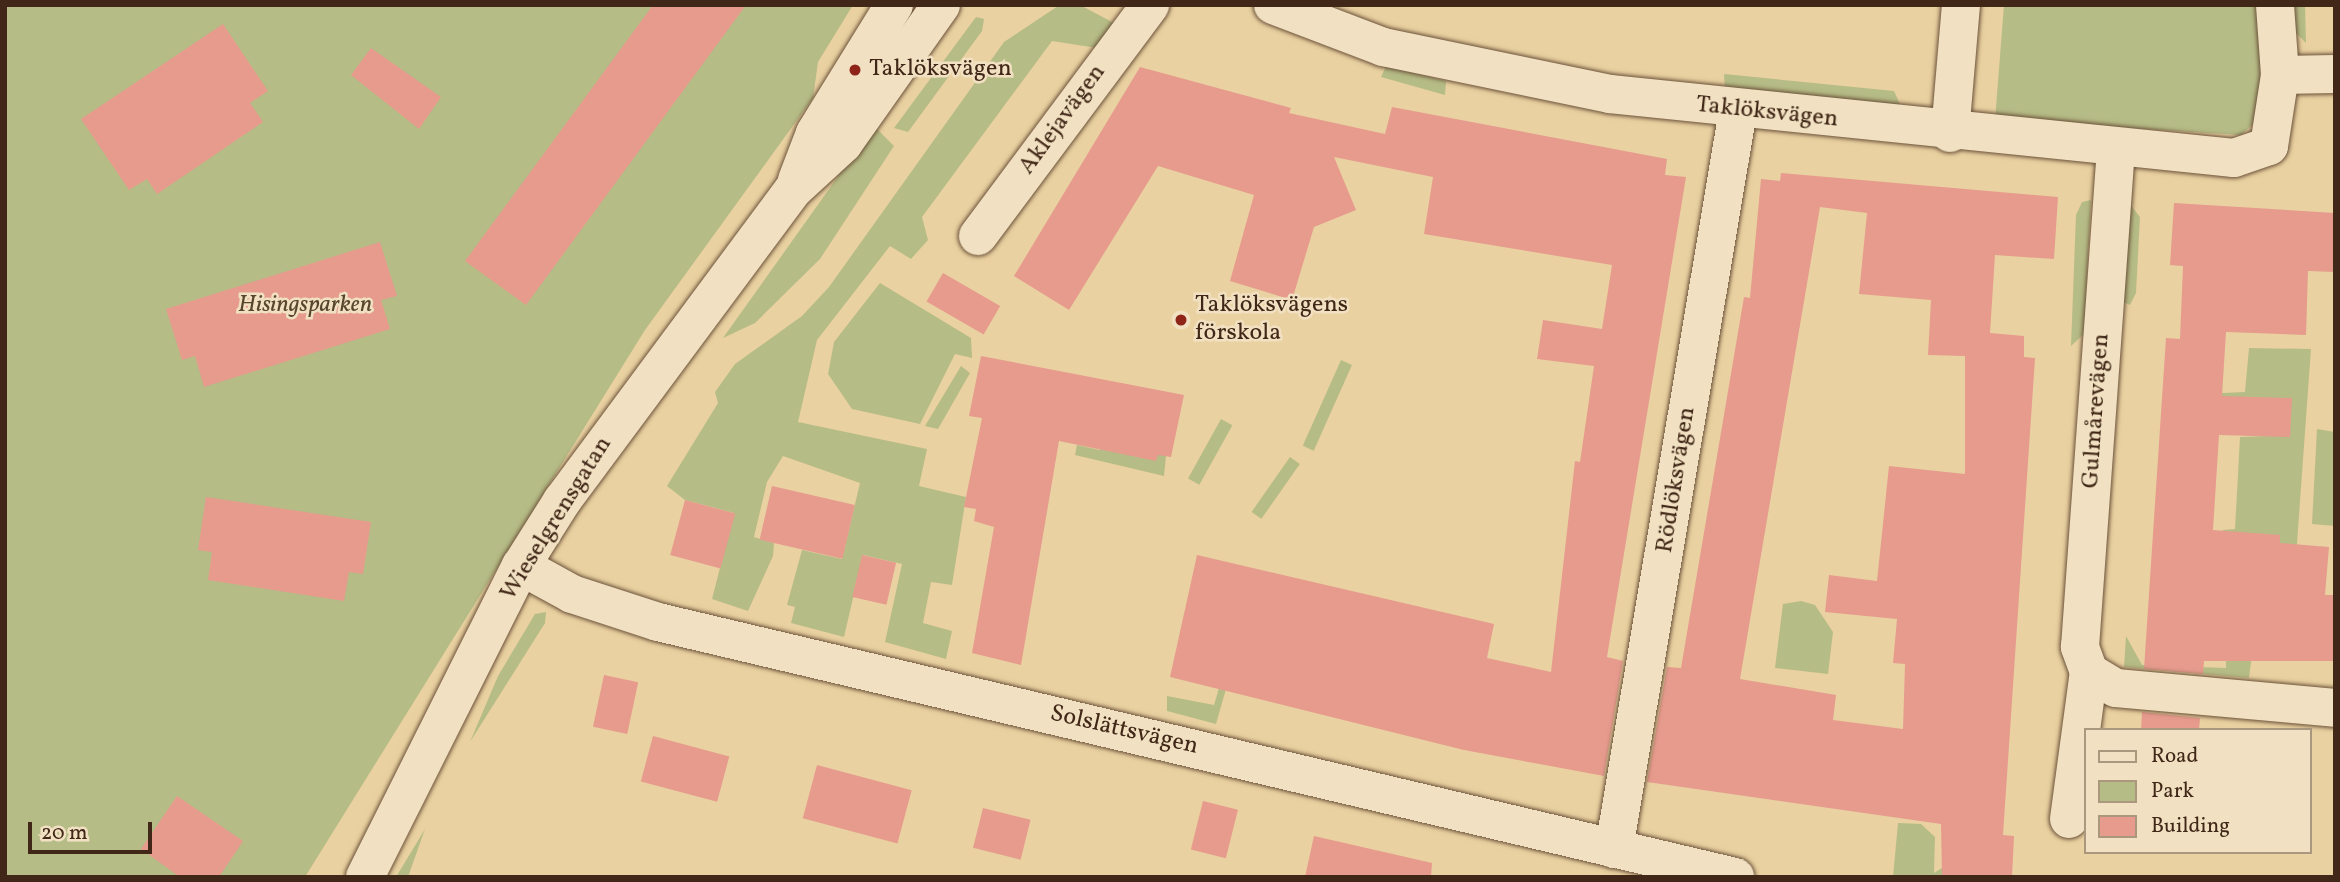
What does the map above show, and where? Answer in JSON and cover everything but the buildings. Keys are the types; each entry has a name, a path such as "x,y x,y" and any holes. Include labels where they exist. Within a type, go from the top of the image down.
{"street":[{"name":"Wieselgrensgatan","path":"794,189 815,133 894,5"},
{"name":"Wieselgrensgatan","path":"365,877 521,566 600,446 794,189 842,144 941,5"},
{"name":"Aklejavägen","path":"978,236 1150,5"},
{"name":"Taklöksvägen","path":"1273,5 1383,47 1610,94 1950,132 2234,158 2269,146 2280,75"},
{"path":"1950,132 1961,5"},
{"path":"2275,5 2280,75 2335,74"},
{"name":"Rödlöksvägen","path":"1614,849 1738,110"},
{"name":"Gulmårevägen","path":"2069,819 2089,672 2080,647 2116,148"},
{"name":"Solslättsvägen","path":"521,566 572,594 658,622 1735,877"},
{"path":"2089,672 2116,688 2335,708"}],"green space":[{"name":"Hisingsparken","path":"5,5 853,5 818,62 813,98 645,330 305,877 5,877"},
{"path":"1080,5 1114,23 1097,48 1052,41 922,217 928,240 911,259 890,246 817,340 798,422 927,449 919,486 966,497 952,585 931,582 923,623 952,631 946,659 885,642 902,564 863,555 844,637 791,623 795,607 787,605 802,550 842,559 860,483 783,456 767,482 754,537 774,543 773,556 748,611 712,599 734,513 685,500 667,486 718,403 715,392 735,364 802,316 829,287 1004,42 1058,6"},
{"path":"2004,5 2260,5 2261,117 2241,135 1995,120"},
{"path":"2291,5 2305,5 2306,43 2295,32"},
{"path":"976,17 984,19 982,31 908,132 894,128"},
{"path":"1386,66 1446,81 1445,95 1381,77"},
{"path":"1724,74 1894,91 1900,104 1898,109 1725,91"},
{"path":"874,126 894,146 820,259 755,323 723,338"},
{"path":"2091,200 2084,334 2071,346 2076,215 2082,202"},
{"path":"2129,203 2140,217 2136,293 2130,305 2121,301"},
{"path":"880,283 971,338 972,358 955,354 920,424 852,409 828,374 834,342"},
{"path":"2249,348 2311,349 2296,557 2257,615 2249,678 2124,667 2126,636 2142,665 2226,668 2223,530 2235,529 2240,437 2268,436 2220,412 2222,393 2245,392"},
{"path":"1341,360 1352,365 1314,451 1303,446"},
{"path":"961,366 970,373 938,429 925,426"},
{"path":"1221,419 1232,425 1199,485 1188,478"},
{"path":"2317,429 2335,432 2335,526 2312,524"},
{"path":"1102,442 1166,456 1164,476 1075,455 1077,445 1100,450"},
{"path":"1290,457 1300,464 1261,519 1252,512"},
{"path":"1801,601 1815,605 1833,632 1828,674 1775,668 1783,604"},
{"path":"546,612 545,623 470,742 498,676 535,614"},
{"path":"1219,688 1226,689 1216,724 1167,711 1167,696 1214,705"},
{"path":"1898,823 1921,824 1935,837 1934,873 1942,868 1942,877 1893,877"},
{"path":"425,829 408,877 396,877"}],"place":[{"name":"Taklöksvägen","path":"855,70"},
{"name":"Taklöksvägens förskola","path":"1181,320"}]}
